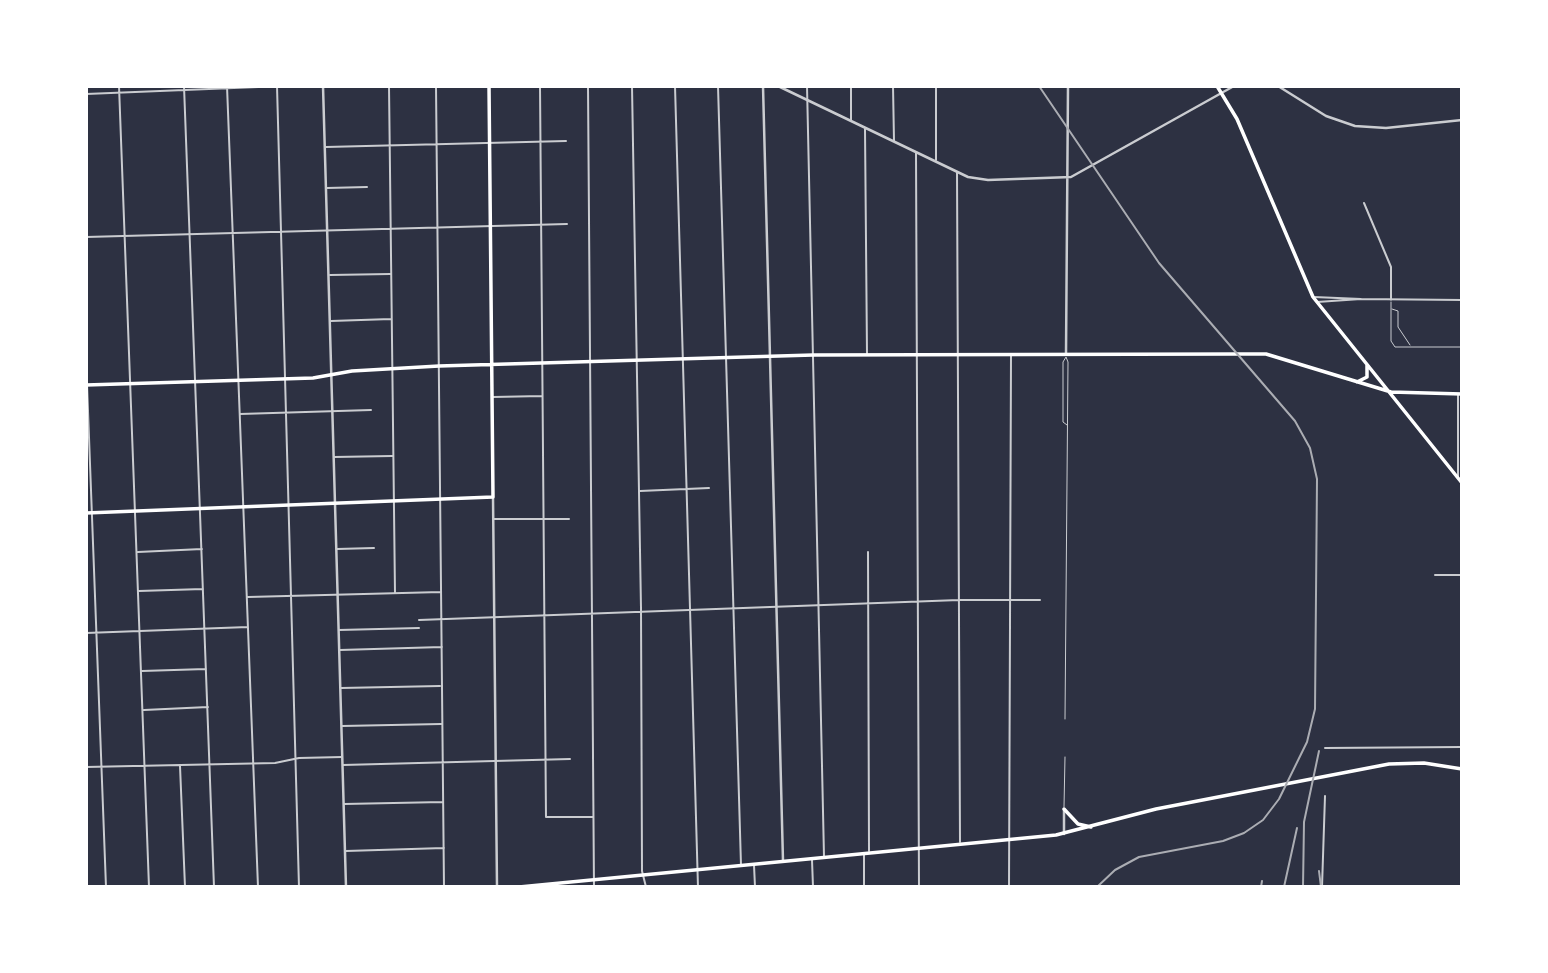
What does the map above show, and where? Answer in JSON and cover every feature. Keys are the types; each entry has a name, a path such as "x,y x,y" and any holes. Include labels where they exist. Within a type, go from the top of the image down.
{"main road":[{"path":"86,513 492,497 489,86"},
{"path":"1217,86 1237,119 1315,299 1462,483"},
{"path":"86,385 284,379 439,366 590,364 813,355 1266,354 1391,392 1460,394"},
{"path":"1357,382 1367,377 1366,363"},
{"path":"519,887 1064,834 1156,809 1389,764 1424,763 1462,769"},
{"path":"1064,809 1078,824 1093,827"}],"street":[{"path":"119,86 149,887"},
{"path":"276,86 299,887"},
{"path":"86,93 283,86"},
{"path":"323,86 346,887"},
{"path":"388,86 395,593"},
{"path":"436,86 444,887"},
{"path":"540,86 546,817 593,817"},
{"path":"588,86 594,887"},
{"path":"632,86 639,611 646,887"},
{"path":"675,86 698,887"},
{"path":"718,86 741,865"},
{"path":"763,86 783,861"},
{"path":"778,86 978,180 1067,177 1234,86"},
{"path":"807,86 824,856"},
{"path":"851,86 851,121"},
{"path":"893,86 894,141"},
{"path":"936,86 936,161"},
{"path":"1066,354 1068,86"},
{"path":"1278,86 1326,116 1355,127 1386,128 1462,120"},
{"path":"227,87 258,887"},
{"path":"185,88 215,887"},
{"path":"865,127 867,355"},
{"path":"325,147 566,141"},
{"path":"916,152 919,887"},
{"path":"957,171 960,843"},
{"path":"326,188 367,187"},
{"path":"1364,203 1391,267 1391,300"},
{"path":"86,237 567,224"},
{"path":"328,275 391,274"},
{"path":"1315,299 1462,300"},
{"path":"330,321 391,319"},
{"path":"1009,887 1011,354"},
{"path":"86,358 106,887"},
{"path":"1458,478 1460,394"},
{"path":"492,397 542,396"},
{"path":"240,414 371,410"},
{"path":"333,457 393,456"},
{"path":"639,491 709,488"},
{"path":"492,497 497,887"},
{"path":"493,519 569,519"},
{"path":"336,549 374,548"},
{"path":"137,552 202,549"},
{"path":"864,887 867,852 868,552"},
{"path":"1435,575 1462,575"},
{"path":"138,591 203,589"},
{"path":"247,597 441,592"},
{"path":"419,620 690,608 1040,600"},
{"path":"86,633 248,627"},
{"path":"338,630 419,628"},
{"path":"339,650 442,648"},
{"path":"141,671 206,668"},
{"path":"340,688 442,686"},
{"path":"143,710 208,708"},
{"path":"341,726 443,724"},
{"path":"1325,748 1462,747"},
{"path":"86,767 253,763 342,757"},
{"path":"342,765 570,759"},
{"path":"180,765 185,887"},
{"path":"1322,887 1325,796"},
{"path":"343,804 443,802"},
{"path":"1064,809 1064,834"},
{"path":"344,852 444,848"},
{"path":"812,858 813,887"},
{"path":"754,864 755,887"}],"lane":[{"path":"1391,300 1392,344 1398,348 1462,347"},
{"path":"1391,309 1398,311 1398,327 1409,348"},
{"path":"1065,719 1068,362 1066,357 1063,362 1063,422 1067,425"},
{"path":"1064,809 1065,757"}],"railway":[{"path":"1039,86 1159,263 1295,421 1310,448 1317,479 1315,709 1307,742 1279,799 1263,820 1244,833 1223,841 1139,857 1115,870 1097,887"},
{"path":"1303,887 1304,822 1319,751"},
{"path":"1284,887 1297,828"},
{"path":"1319,871 1321,887"},
{"path":"1261,887 1262,881"}]}
